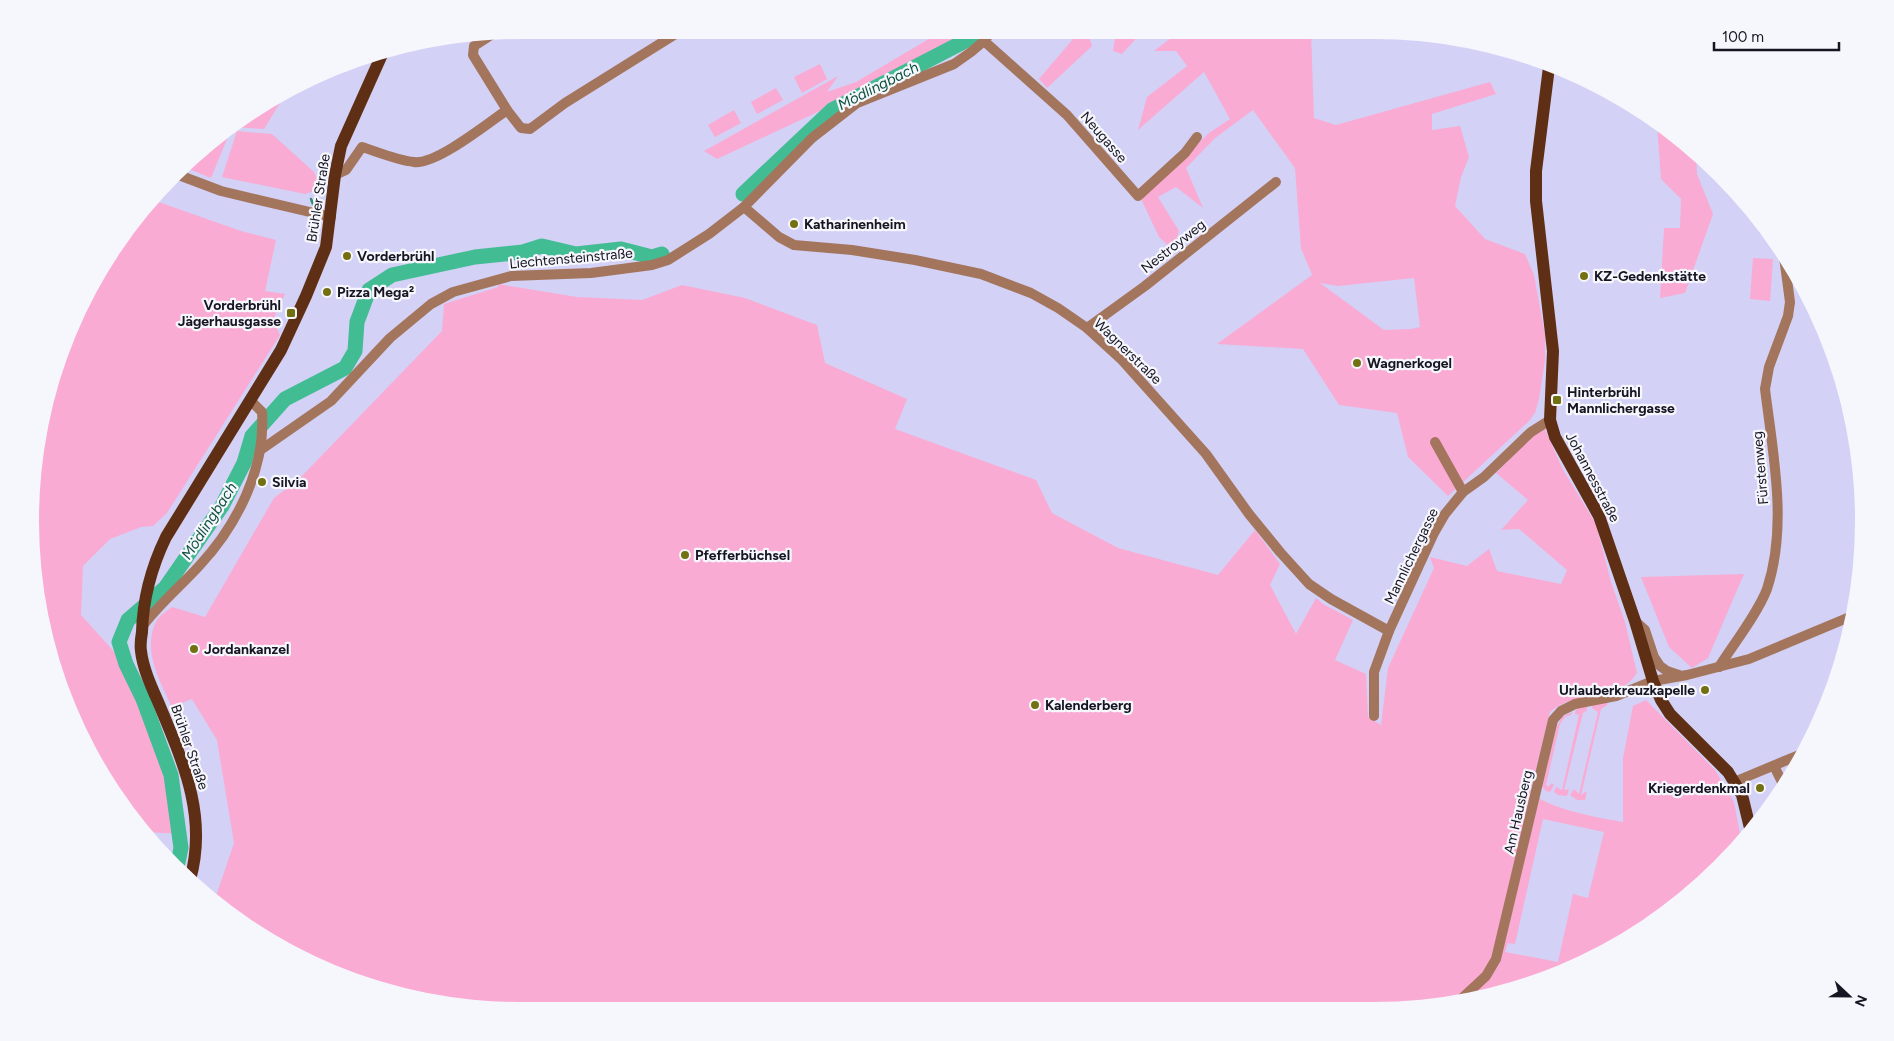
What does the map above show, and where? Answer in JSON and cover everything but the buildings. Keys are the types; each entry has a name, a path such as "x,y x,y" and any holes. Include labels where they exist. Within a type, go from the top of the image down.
{"main road":[{"name":"Brühler Straße","path":"191,872 197,830 191,789 150,682 141,651 142,622 147,585 153,563 166,537 281,350 316,273 326,247 335,175 341,146 380,60"},
{"name":"Johannesstraße","path":"1548,71 1536,170 1536,200 1554,351 1550,420 1554,438 1599,516 1660,700 1670,714 1721,764 1742,795 1750,821"}],"street":[{"path":"482,41 474,46 473,55 507,110 521,128 530,130 565,103 668,39"},
{"name":"Neugasse","path":"984,41 1067,115 1138,196 1185,153 1197,137"},
{"name":"Liechtensteinstraße","path":"262,449 330,401 390,338 431,304 453,292 510,276 591,273 652,265 668,260 709,234 744,206 812,138 857,103 954,64 984,41"},
{"path":"335,175 346,170 362,147 406,161 422,162 446,152 507,110"},
{"path":"183,177 221,191 331,217"},
{"name":"Nestroyweg","path":"1086,328 1145,286 1276,182"},
{"name":"Wagnerstraße","path":"744,206 779,237 794,245 852,250 915,260 981,274 1031,293 1058,308 1086,328 1121,359 1206,454 1248,514 1309,584 1331,599 1389,631"},
{"name":"Fürstenweg","path":"1719,667 1748,623 1766,591 1776,556 1778,524 1765,389 1769,367 1788,316 1790,302 1786,272"},
{"path":"142,622 201,564 230,526 247,494 262,449 262,412 251,401"},
{"name":"Mannlichergasse","path":"1374,716 1374,672 1389,631 1434,533 1445,514 1463,492 1484,477 1531,432 1550,420"},
{"path":"1435,442 1463,492"},
{"name":"Am Hausberg","path":"1470,992 1486,976 1496,959 1553,720 1560,712 1575,704 1616,696 1653,681 1687,675 1750,659 1845,619"},
{"path":"1635,621 1645,630 1654,657 1660,666 1677,675 1687,675"},
{"path":"1734,782 1793,758"},
{"path":"1774,766 1780,778"}],"shaded area":[{"path":"929,39 975,39 966,49 837,103 717,159 704,151 838,76 827,92 856,82"},
{"path":"1073,39 1090,39 1092,46 1047,88 1039,79"},
{"path":"1115,39 1136,39 1122,54 1113,51"},
{"path":"1170,39 1311,39 1314,118 1336,125 1490,82 1496,94 1432,114 1432,130 1460,126 1469,157 1461,177 1455,206 1485,239 1525,254 1534,275 1545,335 1545,360 1535,413 1529,421 1448,496 1408,457 1397,413 1339,405 1303,349 1217,344 1312,275 1301,248 1295,168 1253,110 1215,138 1186,168 1203,208 1176,187 1158,197 1179,231 1173,250 1159,237 1141,199 1209,133 1230,119 1204,72 1138,130 1147,97 1187,66 1176,51 1154,51","holes":["1414,278 1420,327 1384,330 1320,283 1338,286"]},
{"path":"820,64 827,79 802,93 794,77"},
{"path":"776,88 783,100 757,114 751,102"},
{"path":"280,103 264,129 242,128"},
{"path":"734,110 741,123 715,137 708,125"},
{"path":"237,131 272,134 314,172 321,189 305,194 222,177"},
{"path":"1658,131 1697,163 1697,174 1713,214 1685,293 1660,298 1664,228 1680,228 1681,199 1661,179"},
{"path":"228,138 211,178 191,170"},
{"path":"159,202 241,231 276,240 265,291 285,294 273,320 280,335 167,513 153,526 141,527 110,539 83,566 81,615 137,677 176,780 185,834 153,832 120,788 88,734 75,705 55,645 43,583 40,552 39,520 43,458 55,396 64,366 88,307 103,280 138,227"},
{"path":"1753,258 1773,259 1770,301 1750,299"},
{"path":"498,284 577,297 642,300 682,285 745,298 817,325 825,363 907,399 895,429 1036,480 1052,513 1118,548 1218,575 1255,530 1280,564 1270,585 1296,634 1316,598 1323,604 1353,620 1335,660 1366,674 1368,717 1381,725 1388,668 1434,568 1430,557 1467,566 1489,549 1497,571 1561,584 1567,570 1519,529 1501,530 1528,500 1496,473 1533,435 1545,429 1562,468 1596,524 1611,582 1625,622 1637,673 1620,688 1572,700 1550,712 1530,793 1562,808 1623,822 1623,758 1633,706 1646,700 1715,770 1734,802 1740,833 1691,883 1667,903 1614,938 1587,953 1558,966 1498,986 1436,998 1405,1001 489,1001 427,993 396,986 336,966 280,938 217,894 234,843 217,740 192,699 172,707 154,665 151,642 158,618 172,607 205,617 274,498 299,479 442,331 444,304 498,287","holes":["1543,819 1604,832 1588,898 1573,894 1558,962 1505,952 1508,943 1515,944"]},
{"path":"1744,574 1708,658 1692,668 1669,647 1641,577"},
{"path":"1608,702 1601,709 1581,795 1587,791 1585,800 1577,800 1570,795 1574,789 1579,794 1598,712 1592,708 1593,704"},
{"path":"1587,706 1587,710 1583,713 1564,790 1569,789 1567,796 1558,795 1554,792 1556,787 1562,790 1579,715 1575,714 1576,710 1579,707"},
{"path":"1572,712 1560,724 1546,785 1548,787 1552,783 1554,785 1550,792 1546,791 1542,786 1557,726 1562,717"}],"waterway":[{"name":"Mödlingbach","path":"743,194 832,110 969,39"},
{"path":"311,199 315,209"},
{"name":"Mödlingbach","path":"179,860 181,848 171,775 143,699 126,664 119,642 128,620 165,588 222,506 244,463 252,436 285,399 345,368 355,351 357,322 369,290 392,275 475,257 523,252 542,246 576,254 621,249 652,257 662,254"}],"place":[{"name":"Katharinenheim","path":"794,224"},
{"name":"Vorderbrühl","path":"347,256"},
{"name":"KZ-Gedenkstätte","path":"1584,276"},
{"name":"Pizza Mega²","path":"327,292"},
{"name":"Vorderbrühl Jägerhausgasse","path":"291,313"},
{"name":"Wagnerkogel","path":"1357,363"},
{"name":"Hinterbrühl Mannlichergasse","path":"1557,400"},
{"name":"Silvia","path":"262,482"},
{"name":"Pfefferbüchsel","path":"685,555"},
{"name":"Jordankanzel","path":"194,649"},
{"name":"Urlauberkreuzkapelle","path":"1705,690"},
{"name":"Kalenderberg","path":"1035,705"},
{"name":"Kriegerdenkmal","path":"1760,788"}]}
